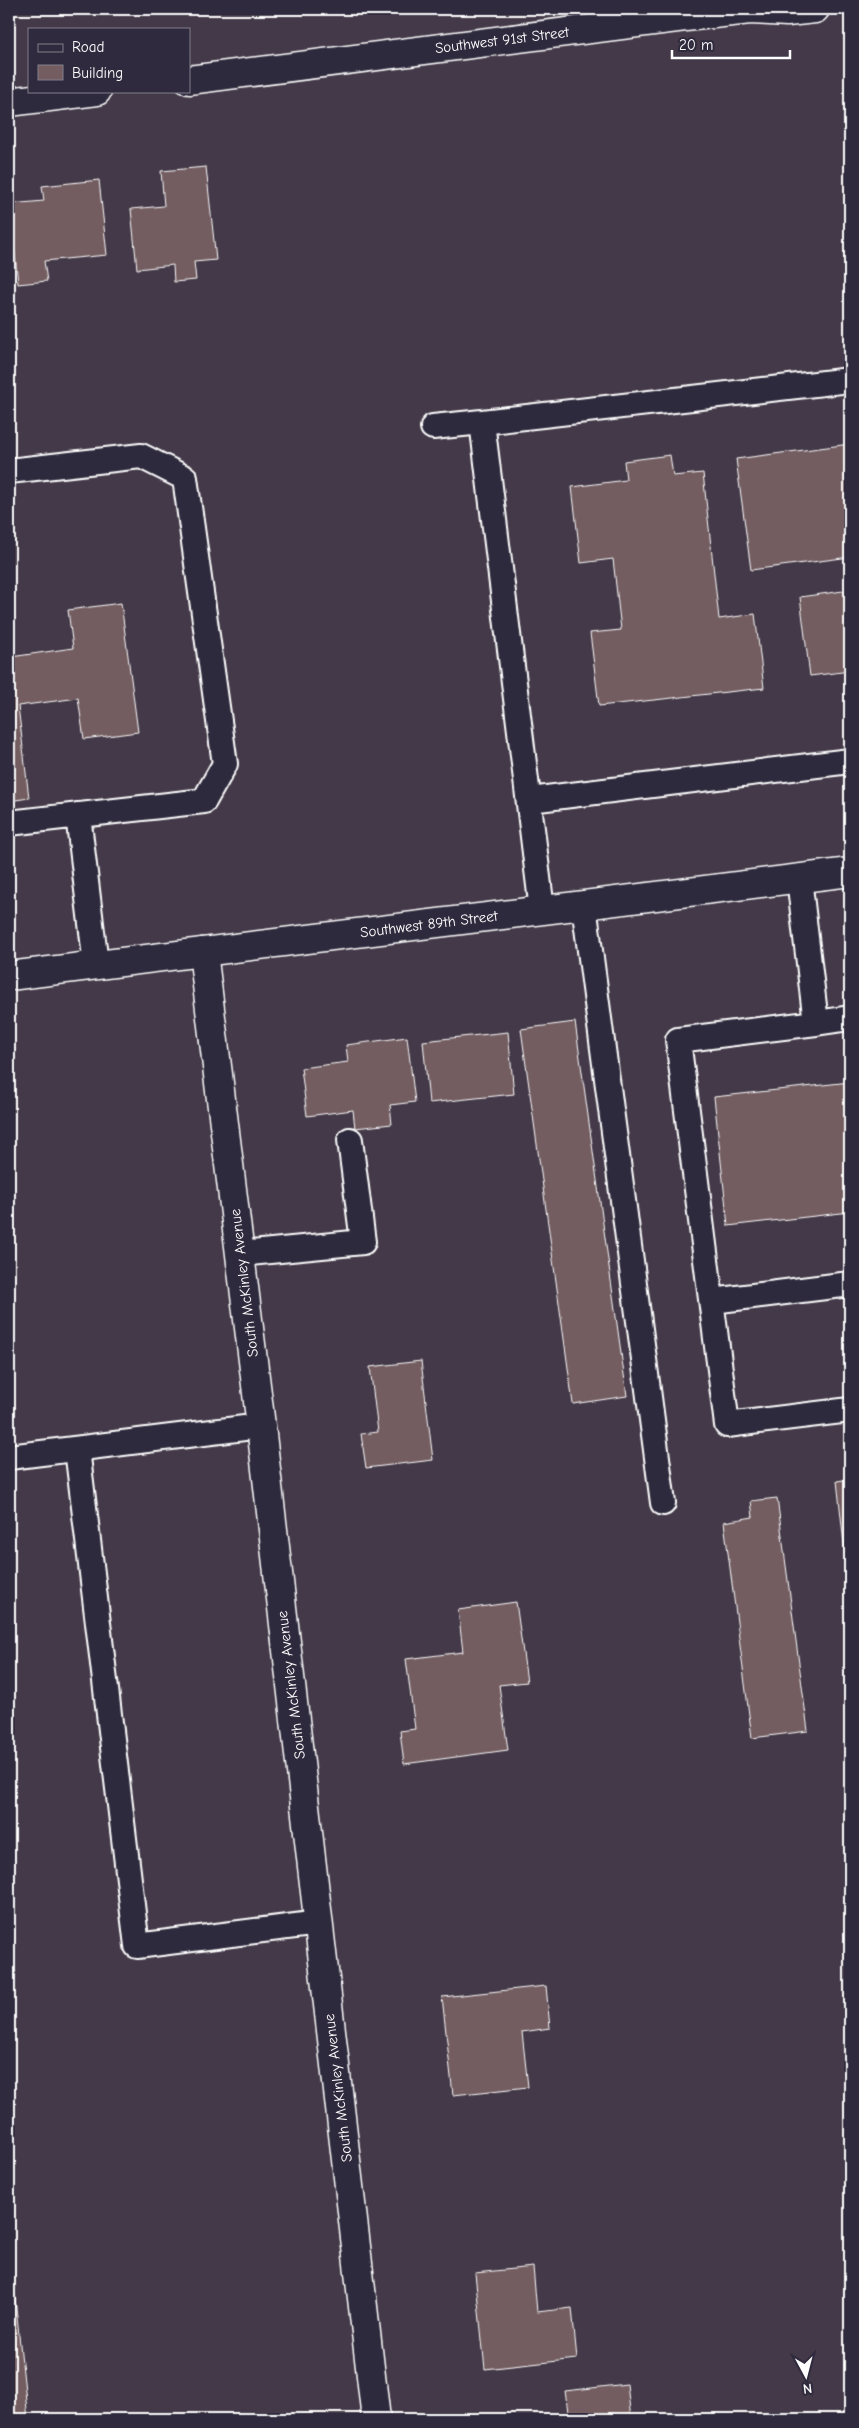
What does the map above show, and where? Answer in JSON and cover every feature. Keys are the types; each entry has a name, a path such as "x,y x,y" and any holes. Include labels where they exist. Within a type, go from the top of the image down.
{"street":[{"name":"Southwest 91st Street","path":"190,80 685,17 750,10 787,12 815,9"},
{"path":"9,102 89,92"},
{"name":"Southwest 89th Street","path":"9,976 850,872"},
{"name":"South McKinley Avenue","path":"203,952 261,1426 376,2419"}],"lane":[{"path":"434,427 850,380"},
{"path":"482,422 530,800 542,910"},
{"path":"9,471 141,456 185,478 225,764 204,801 9,823"},
{"path":"530,800 850,761"},
{"path":"78,815 96,965"},
{"path":"799,878 816,1023"},
{"path":"584,905 663,1503"},
{"path":"850,1018 678,1040 728,1425 850,1410"},
{"path":"240,1254 363,1242 350,1140"},
{"path":"712,1301 850,1284"},
{"path":"9,1457 261,1426"},
{"path":"77,1449 137,1946 319,1923"}],"building":[{"path":"206,167 216,260 194,262 196,280 174,282 173,265 137,269 131,209 164,206 161,171"},
{"path":"99,180 107,255 44,261 47,281 18,284 10,204 44,201 42,186"},
{"path":"850,444 850,557 751,570 736,459"},
{"path":"670,455 673,476 703,473 719,619 755,614 764,688 599,706 590,633 621,630 613,559 581,563 572,487 626,480 624,461"},
{"path":"850,590 850,671 810,676 800,597"},
{"path":"121,603 138,732 84,739 78,698 18,706 29,798 9,801 9,640 11,657 73,648 68,610"},
{"path":"575,1022 627,1396 573,1404 521,1029"},
{"path":"508,1032 514,1094 429,1103 423,1041"},
{"path":"407,1037 415,1102 390,1105 392,1124 355,1128 353,1110 307,1116 301,1068 348,1062 346,1045"},
{"path":"850,1082 850,1212 728,1226 714,1097"},
{"path":"421,1361 433,1460 366,1468 361,1434 378,1432 370,1367"},
{"path":"850,1479 850,1598 837,1481"},
{"path":"777,1498 808,1731 752,1738 724,1522 753,1517 751,1501"},
{"path":"516,1602 527,1682 499,1685 508,1750 404,1764 400,1731 415,1729 406,1659 463,1652 458,1610"},
{"path":"546,1986 550,2028 522,2032 528,2087 453,2095 442,1997"},
{"path":"9,2242 28,2419 9,2419"},
{"path":"533,2267 537,2312 572,2308 577,2359 485,2369 475,2273"},
{"path":"627,2384 631,2419 569,2419 565,2391"}]}
